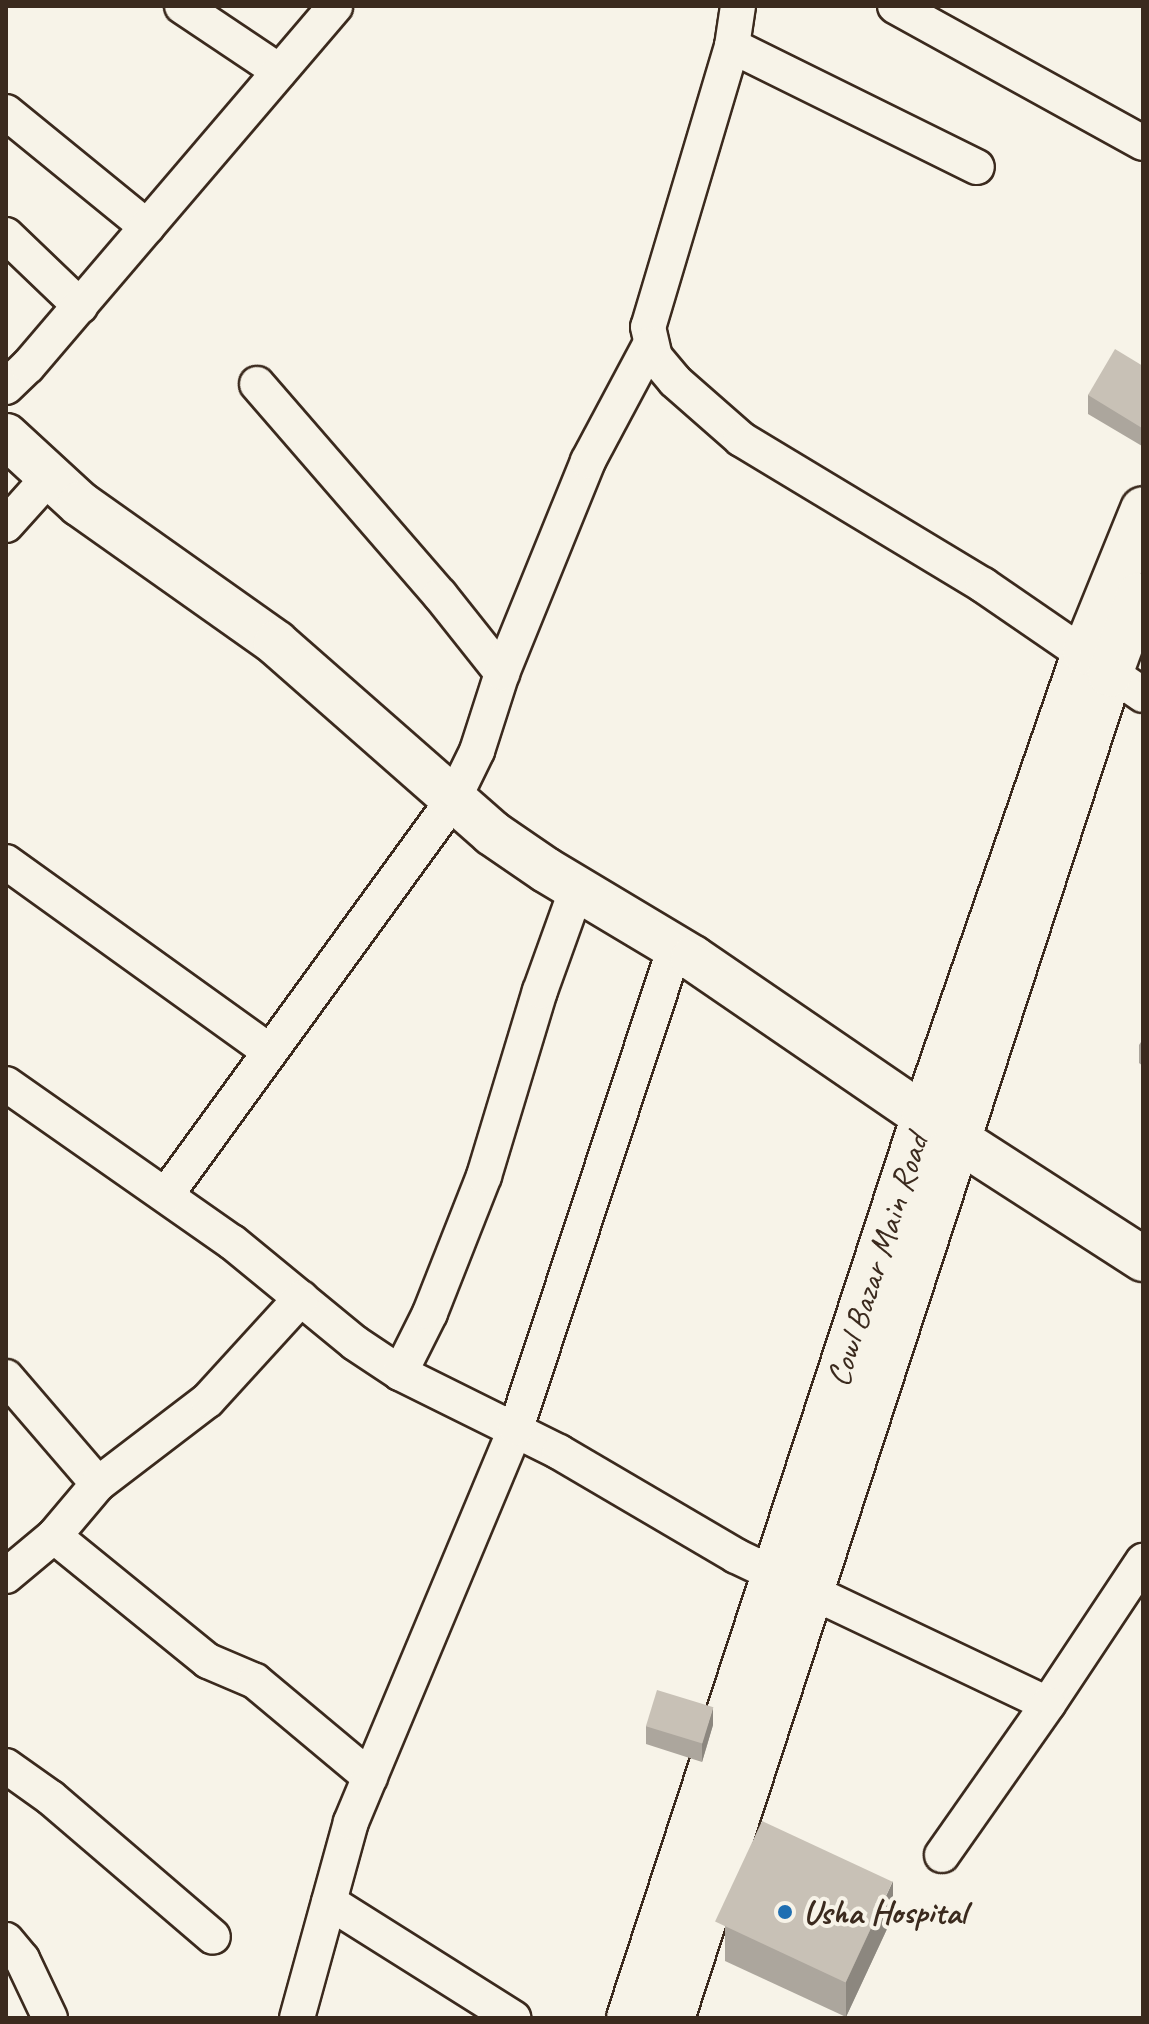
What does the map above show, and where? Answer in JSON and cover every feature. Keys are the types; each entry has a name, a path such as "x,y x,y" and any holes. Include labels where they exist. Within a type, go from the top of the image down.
{"street":[{"path":"182,6 279,71"},
{"path":"6,387 80,306 335,6"},
{"path":"738,6 732,46 648,327 650,345 661,368 741,439 983,585 1112,673"},
{"path":"895,6 1143,143"},
{"path":"732,46 977,167"},
{"path":"6,112 147,227"},
{"path":"6,235 80,306"},
{"path":"166,1195 453,800 477,751 502,673 588,461 650,345"},
{"path":"257,384 440,595 502,673"},
{"path":"6,436 80,504 276,643 453,800 503,840 675,947 960,1141 1143,1259"},
{"path":"6,525 50,476"},
{"name":"Cowl Bazar Main Road","path":"629,2018 793,1585 924,1116 1112,673 1143,509"},
{"path":"672,2018 793,1585 960,1141 1143,585"},
{"path":"6,862 270,1052"},
{"path":"400,1373 430,1313 484,1176 540,991 577,888"},
{"path":"297,2018 351,1822 516,1428 675,947"},
{"path":"6,1084 166,1195 355,1343 400,1373 516,1428 793,1585 1048,1704"},
{"path":"6,1576 54,1536 98,1484 208,1400 301,1298"},
{"path":"6,1377 98,1484"},
{"path":"54,1536 208,1661 255,1681 370,1777"},
{"path":"942,1855 1143,1561"},
{"path":"6,1766 51,1798 213,1937"},
{"path":"329,1902 513,2018"},
{"path":"6,1940 22,1959 50,2018"}],"building":[{"path":"1115,349 1143,366 1142,428 1088,395"},
{"path":"657,1690 713,1707 702,1744 646,1726"},
{"path":"762,1821 893,1882 846,1982 715,1922"}],"place":[{"name":"Usha Hospital","path":"785,1912"}]}
